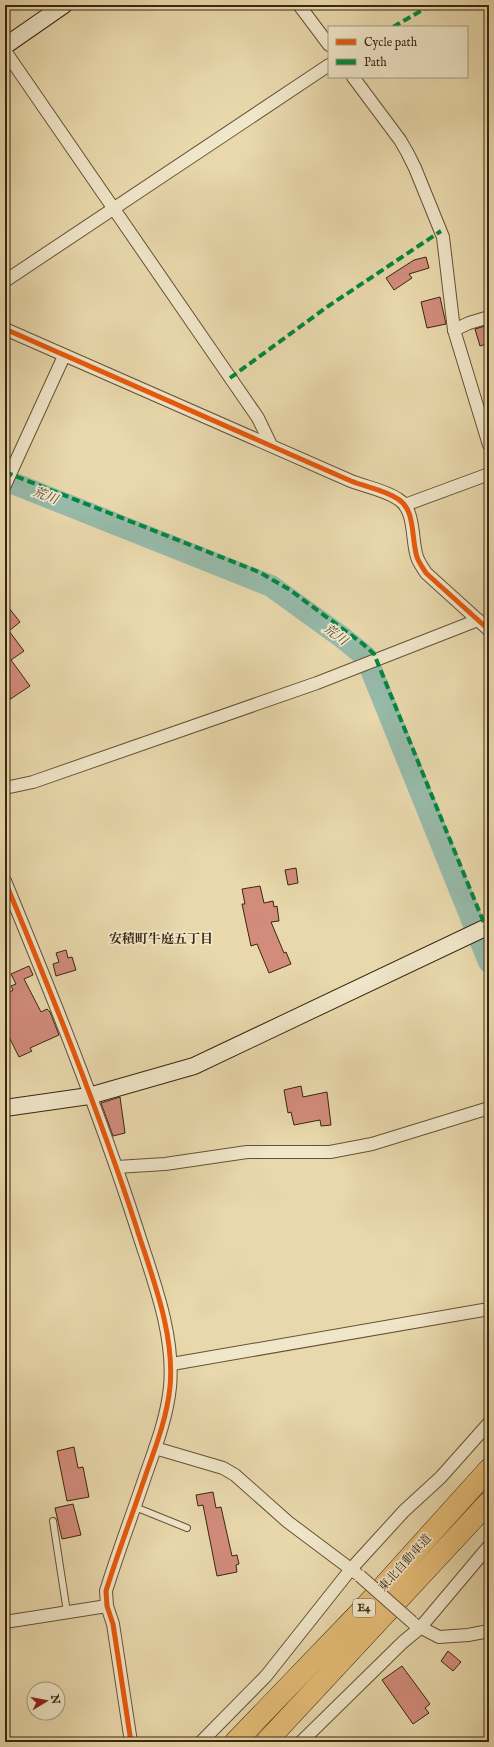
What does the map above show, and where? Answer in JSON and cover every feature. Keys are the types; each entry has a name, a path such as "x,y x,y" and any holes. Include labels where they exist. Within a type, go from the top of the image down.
{"highway":[{"name":"東北自動車道","path":"235,1742 361,1611 489,1469"},
{"name":"東北自動車道","path":"266,1742 489,1502"}],"street":[{"path":"5,46 64,5"},
{"path":"299,5 328,44"},
{"path":"5,51 258,418 271,444"},
{"path":"5,282 328,66"},
{"path":"354,78 400,140 416,168 440,226 443,237 454,330 489,445"},
{"path":"454,330 469,323 489,317"},
{"path":"5,329 64,356 271,444 351,481 398,498 405,505 409,513 415,547 420,564 426,573 489,630"},
{"path":"5,485 64,356"},
{"path":"405,505 489,474"},
{"path":"5,788 33,782 317,683 478,620"},
{"path":"5,881 66,1028 89,1096 117,1167 161,1306 172,1364 168,1401 155,1448 106,1591 107,1606 113,1624 131,1742"},
{"path":"5,1108 89,1096 194,1066 489,926"},
{"path":"117,1167 165,1164 247,1152 330,1152 372,1144 489,1108"},
{"path":"172,1364 489,1309"},
{"path":"201,1742 266,1676 355,1573 404,1511 441,1477 489,1423"},
{"path":"155,1448 223,1468 236,1475 288,1522 355,1573 416,1625 439,1637 468,1635 489,1631"},
{"path":"300,1742 403,1642 416,1625 489,1546"},
{"path":"5,1622 107,1606"}],"lane":[{"path":"135,1507 187,1528"},
{"path":"53,1521 67,1612"}],"building":[{"path":"426,257 429,268 409,274 412,278 394,290 386,278 414,260"},
{"path":"440,297 446,324 427,328 421,302"},
{"path":"488,325 489,343 480,346 475,329"},
{"path":"5,603 20,622 9,631 24,651 11,660 30,686 9,700 5,695"},
{"path":"296,868 298,883 288,885 285,870"},
{"path":"260,886 264,903 273,901 274,907 277,906 279,921 271,922 284,953 286,952 291,964 269,973 257,944 251,946 242,904 245,904 242,889"},
{"path":"66,950 68,958 72,957 76,970 56,976 53,964 59,962 56,953"},
{"path":"29,966 33,975 24,979 41,1012 47,1009 50,1012 59,1035 30,1048 32,1051 19,1057 5,1029 5,995 13,990 11,986 16,984 11,974"},
{"path":"301,1086 303,1097 327,1092 331,1125 321,1126 320,1120 294,1125 291,1112 288,1113 284,1090"},
{"path":"120,1097 125,1133 113,1136 101,1103"},
{"path":"74,1447 78,1468 83,1467 89,1497 67,1501 57,1451"},
{"path":"213,1492 216,1508 221,1507 232,1556 237,1555 239,1564 236,1565 237,1572 217,1576 203,1505 198,1506 196,1495"},
{"path":"73,1504 81,1535 62,1539 55,1508"},
{"path":"448,1651 461,1662 453,1671 441,1661"},
{"path":"402,1666 430,1704 425,1708 429,1713 413,1724 382,1680"}],"waterway":[{"name":"荒川","path":"5,480 271,586 343,638 366,657 489,962"}],"marked path":[{"path":"395,26 431,5"},
{"path":"230,378 327,307 441,231"},
{"path":"5,472 259,572 290,590 363,644 374,654 486,928"}],"cycle path":[{"path":"5,329 351,481 381,491 398,499 408,510 412,525 415,550 417,557 426,573 489,630"},
{"path":"5,881 57,1009 106,1139 155,1285 166,1326 169,1346 171,1367 170,1387 164,1420 106,1591 107,1606 113,1624 131,1742"}],"district":[{"name":"安積町牛庭五丁目","path":"161,939"}]}
